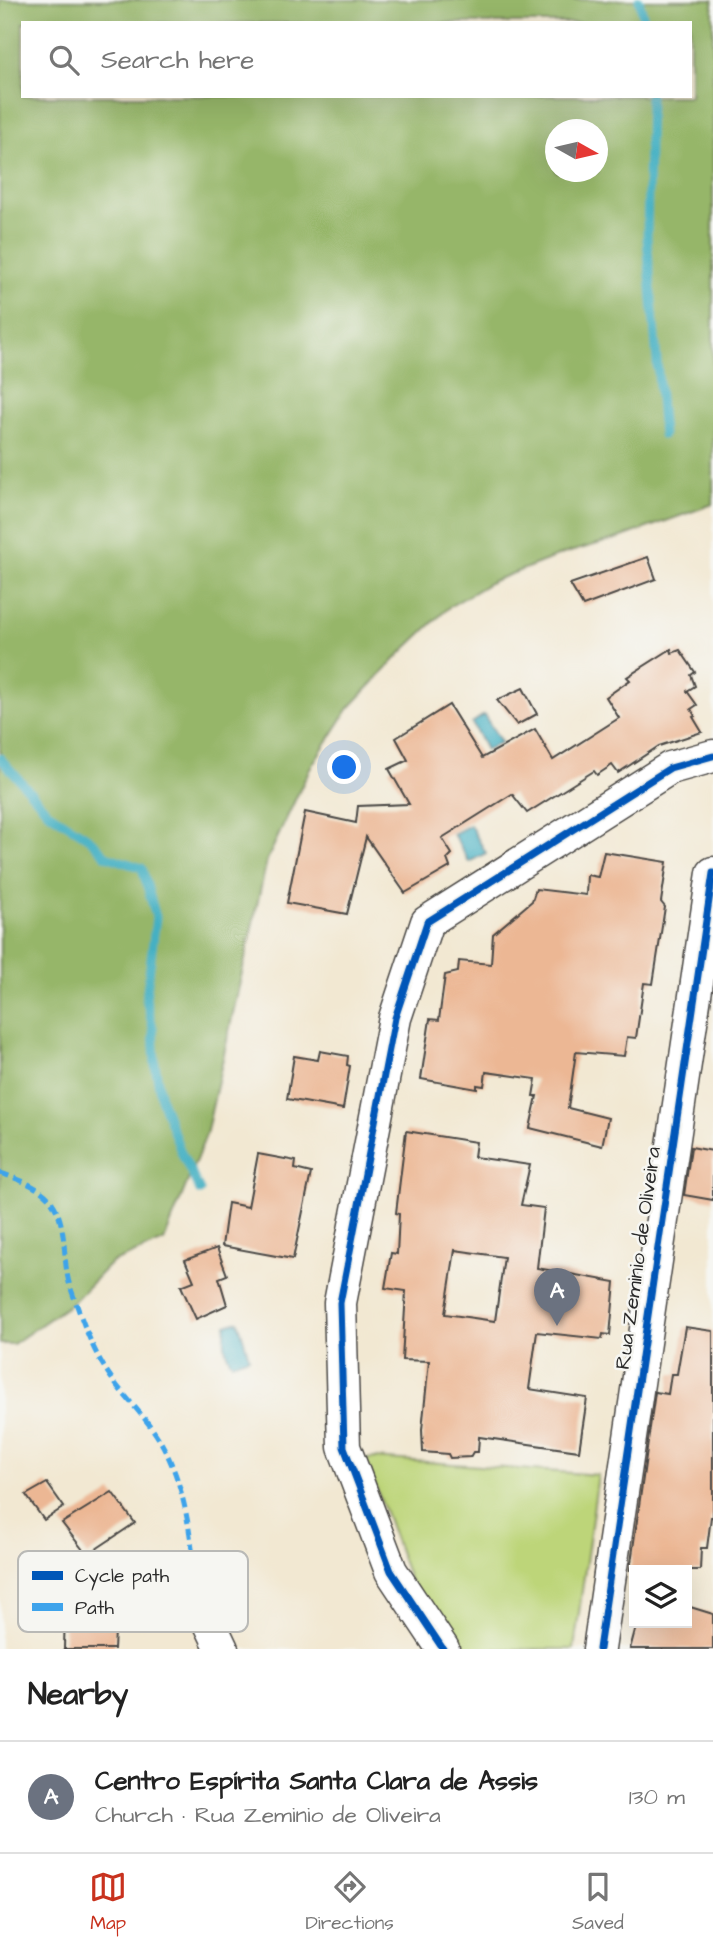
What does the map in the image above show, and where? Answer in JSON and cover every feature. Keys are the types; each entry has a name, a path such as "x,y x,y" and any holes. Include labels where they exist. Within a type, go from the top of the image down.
{"street":[{"path":"443,1649 391,1571 344,1447 340,1303 395,1017 427,922 670,768 713,756"},
{"name":"Rua Zeminio de Oliveira","path":"599,1649 713,873"},
{"path":"214,1632 222,1649"}],"green space":[{"path":"0,0 713,0 713,504 622,537 563,554 493,581 449,607 349,708 310,768 267,860 206,1135 164,1241 111,1263 72,1303 13,1344 0,1344"},
{"path":"366,1459 598,1475 574,1649 458,1649 409,1579"}],"water":[{"path":"484,715 501,742 486,750 472,723"},
{"path":"470,825 486,853 469,862 453,834"},
{"path":"238,1321 249,1357 232,1363 225,1345 226,1325"}],"building":[{"path":"648,557 656,579 583,606 570,584"},
{"path":"671,649 672,653 680,650 695,672 691,675 695,686 687,691 697,705 691,709 702,732 659,746 618,773 612,765 597,775 594,771 527,813 512,794 442,838 452,854 447,859 450,867 405,893 366,837 347,914 287,903 305,812 356,823 358,806 409,804 389,769 408,760 396,738 449,705 482,758 535,729 553,760 619,718 606,697 630,680 627,677"},
{"path":"523,688 537,714 517,725 497,700"},
{"path":"604,852 667,862 661,902 665,907 653,984 644,983 636,1038 627,1037 624,1056 576,1052 568,1108 608,1118 602,1146 530,1128 537,1096 533,1096 536,1079 486,1072 484,1086 477,1085 477,1089 421,1079 430,1019 439,1020 445,975 458,972 459,961 491,964 493,934 532,901 536,889 586,895 587,875 598,877"},
{"path":"320,1051 348,1056 347,1065 350,1066 343,1109 287,1099 294,1056 318,1060"},
{"path":"406,1131 476,1142 474,1157 530,1165 521,1205 544,1208 537,1268 615,1282 610,1335 603,1334 602,1339 537,1332 529,1389 587,1398 579,1451 479,1437 478,1452 473,1452 470,1457 450,1458 448,1454 423,1452 422,1430 429,1361 402,1360 406,1291 385,1288 391,1253 397,1254 399,1214 396,1213","holes":["455,1250 504,1257 495,1321 445,1314"]},
{"path":"691,1147 713,1151 713,1200 684,1195"},
{"path":"258,1154 296,1161 295,1169 311,1173 293,1259 222,1246 228,1203 248,1207"},
{"path":"217,1248 227,1275 219,1278 227,1305 196,1319 181,1286 194,1281 185,1260"},
{"path":"685,1327 713,1331 713,1517 707,1548 701,1548 700,1570 692,1570 692,1565 631,1565 655,1392 668,1394 671,1374 677,1374"},
{"path":"47,1483 64,1507 44,1520 26,1495"},
{"path":"112,1492 135,1523 93,1551 84,1551 62,1523"},
{"path":"692,1608 713,1614 713,1649 630,1649 636,1628 692,1628"},
{"path":"64,1632 115,1632 114,1649 64,1649"}],"waterway":[{"path":"639,0 644,21"},
{"path":"650,98 647,238 663,435"},
{"path":"0,758 48,812 90,839 106,856 142,868 156,917 146,999 153,1028 161,1099 181,1152 200,1191"}],"marked path":[{"path":"0,1173 35,1187 47,1196 57,1211 63,1232 68,1278 92,1345 103,1366 147,1422 167,1454 179,1486 192,1551"}],"cycle path":[{"path":"443,1649 391,1571 344,1447 340,1303 395,1018 427,922 670,768 713,756"},
{"path":"599,1649 713,873"}],"place":[{"name":"Centro Espírita Santa Clara de Assis","path":"557,1326"}]}
